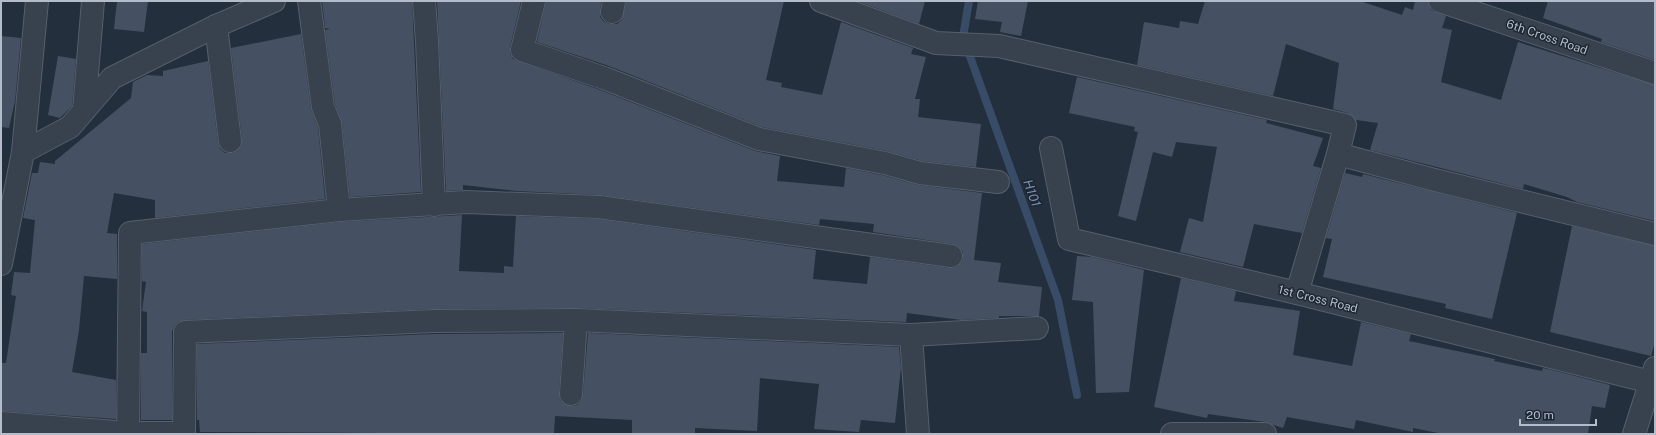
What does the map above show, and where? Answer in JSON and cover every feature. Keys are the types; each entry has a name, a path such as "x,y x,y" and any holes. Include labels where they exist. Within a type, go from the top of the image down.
{"street":[{"path":"1,264 23,152 37,1"},
{"path":"84,110 93,1"},
{"path":"23,152 70,127 112,78 216,26 274,1"},
{"path":"309,1 323,107 330,124 339,210"},
{"path":"424,1 434,205"},
{"path":"534,1 522,50 604,78 759,139 885,163 920,173 998,182"},
{"path":"821,1 936,43 1000,46 1345,125 1338,154 1297,293"},
{"name":"6th Cross Road","path":"1440,1 1655,73"},
{"path":"216,26 230,141"},
{"name":"1st Cross Road","path":"1051,148 1069,239 1654,377"},
{"path":"1338,154 1431,179 1655,234"},
{"path":"128,434 130,232 339,210 466,202 599,207 950,256"},
{"path":"571,394 576,320"},
{"path":"1,423 128,434 184,433 185,332 420,322 576,320 911,335 1037,328"},
{"path":"911,335 918,434"},
{"path":"1634,434 1654,377"},
{"path":"1172,434 1265,434"}],"building":[{"path":"117,1 148,1 144,32 114,29"},
{"path":"322,1 412,1 421,192 350,197 342,123 335,104 325,30 330,29 325,28"},
{"path":"437,1 521,1 510,47 510,53 513,59 600,90 755,151 780,156 777,181 844,187 846,168 882,175 918,185 982,193 974,260 1001,263 998,282 1042,287 1039,316 999,316 999,318 961,320 907,313 906,322 576,308 433,309 184,320 178,322 174,326 172,332 172,420 141,420 141,353 147,353 147,312 142,311 146,282 142,281 142,244 340,222 462,215 459,271 504,273 504,266 513,267 516,216 598,219 816,250 813,279 867,284 870,257 949,268 956,267 961,263 963,252 958,246 873,232 874,224 820,219 819,225 600,195 517,191 463,185 463,190 446,191"},
{"path":"546,1 601,1 600,17 604,22 617,24 622,20 626,1 784,1 766,80 782,83 781,87 822,95 841,22 913,48 911,54 926,57 915,99 920,99 918,117 981,124 976,167 922,161 887,151 762,127 609,66 537,42"},
{"path":"857,1 925,1 919,24"},
{"path":"978,1 1028,1 1021,36 1000,32 1002,22 975,19"},
{"path":"1205,1 1360,1 1402,15 1405,7 1413,10 1415,1 1428,1 1431,10 1446,16 1442,28 1452,30 1441,82 1501,100 1518,42 1655,85 1655,221 1577,202 1567,197 1524,184 1523,189 1370,150 1378,123 1356,120 1348,113 1333,109 1339,63 1286,44 1273,96 1137,65 1144,22 1179,28 1180,21 1198,24"},
{"path":"1548,1 1655,1 1655,60 1601,42 1602,39 1543,18"},
{"path":"301,34 311,109 318,127 325,199 155,218 155,200 114,193 107,233 117,234 117,279 84,276 79,330 72,372 116,380 116,419 1,411 1,363 6,363 16,296 11,295 14,272 30,273 35,220 23,218 32,173 38,173 40,162 55,164 55,161 131,98 133,82 147,75 163,76 163,71 208,61 218,143 220,149 225,153 237,151 241,146 242,139 231,48"},
{"path":"1,36 21,38 15,101 9,128 1,127"},
{"path":"58,56 76,59 72,106 60,118 48,115"},
{"path":"1077,77 1267,120 1266,123 1323,138 1313,166 1321,168 1302,233 1254,224 1243,267 1180,252 1189,218 1203,222 1217,147 1176,142 1172,157 1153,152 1136,221 1118,216 1138,132 1134,131 1135,127 1069,113"},
{"path":"1345,173 1362,177 1363,174 1517,213 1492,319 1445,308 1446,304 1323,277 1332,239 1326,238"},
{"path":"1572,226 1655,246 1655,342 1651,356 1550,332"},
{"path":"1077,256 1092,257 1144,270 1129,392 1096,393 1093,302 1072,300"},
{"path":"1181,278 1236,291 1234,301 1300,311 1293,355 1352,366 1361,322 1411,334 1409,341 1495,359 1494,361 1542,371 1543,368 1610,385 1605,408 1592,406 1588,434 1443,434 1413,428 1413,432 1356,420 1354,429 1287,417 1283,428 1265,422 1208,414 1207,418 1154,407"},
{"path":"563,333 559,394 560,400 564,404 571,406 577,405 581,401 583,395 588,333 899,347 901,368 895,423 861,420 859,432 814,429 819,384 760,378 757,431 695,428 695,434 632,434 632,420 555,416 554,434 200,432 199,420 197,420 197,344 434,334"}],"waterway":[{"name":"H101","path":"969,1 963,37 1058,300 1077,395"}]}
